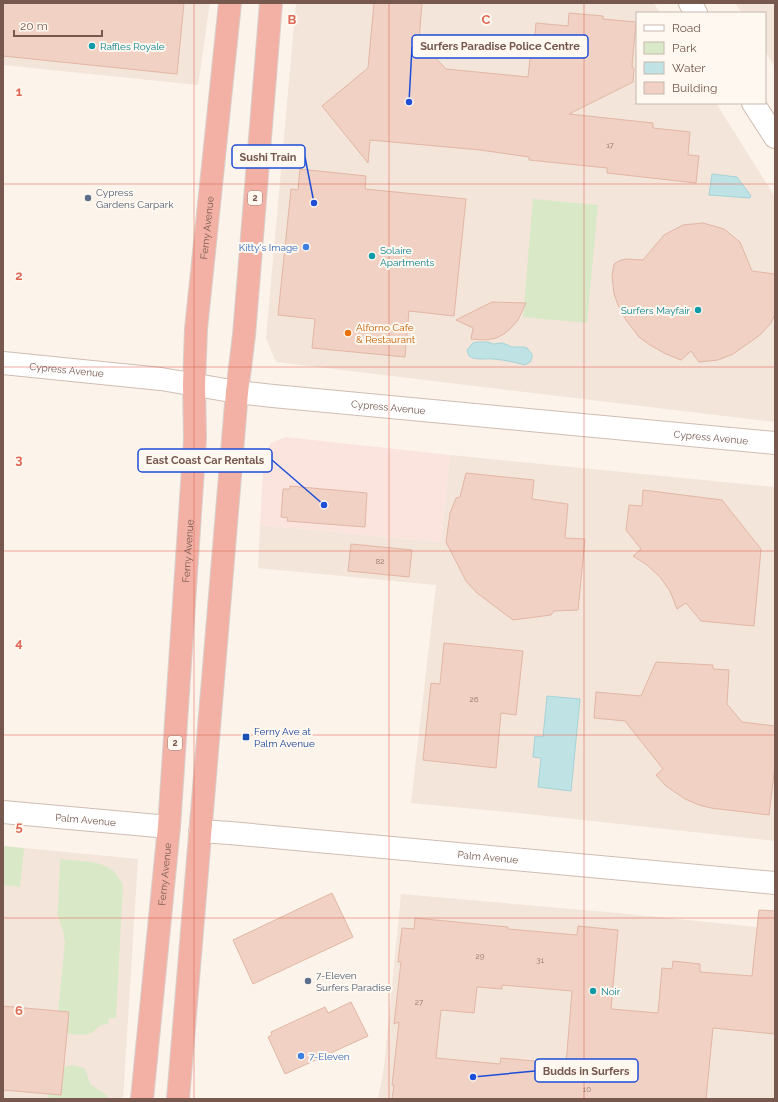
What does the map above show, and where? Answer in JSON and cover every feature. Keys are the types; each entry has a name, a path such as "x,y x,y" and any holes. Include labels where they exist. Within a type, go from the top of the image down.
{"highway":[{"name":"Ferny Avenue","path":"142,1099 169,827 196,439 194,385 196,329 230,3"},
{"name":"2","path":"178,1099 271,3"}],"street":[{"path":"690,3 695,12"},
{"path":"754,104 775,137"},
{"name":"Cypress Avenue","path":"3,363 161,379 237,392 775,443"},
{"name":"Palm Avenue","path":"3,812 169,827"},
{"name":"Palm Avenue","path":"200,831 775,883"}],"shaded area":[{"name":"Raffles Royale","path":"3,3 210,3 198,85 3,65"},
{"path":"296,3 654,3 659,12 636,12 636,104 717,104 775,197 775,422 276,362 266,338"},
{"path":"735,3 775,3 775,68 766,53 766,12 741,12"},
{"path":"286,437 450,455 441,542 260,525 264,455 271,443"},
{"path":"450,455 775,487 775,841 519,813 411,803 436,585 258,568 260,525 441,542"},
{"path":"3,846 138,859 123,1099 3,1099"},
{"path":"401,894 629,914 775,929 775,1099 378,1099 384,1067"}],"green space":[{"path":"533,199 598,205 587,323 523,317"},
{"path":"3,846 24,848 20,887 3,885"},
{"path":"60,859 92,862 104,865 115,873 123,885 116,1018 109,1018 108,1024 100,1026 91,1033 79,1035 67,1034 69,1012 58,1011 65,942 57,913"},
{"path":"72,1065 84,1068 90,1084 108,1096 107,1099 50,1099 47,1094 61,1095 64,1067"}],"water":[{"path":"712,174 737,177 751,196 750,198 709,195"},
{"path":"488,342 493,344 503,343 512,347 524,347 527,348 532,354 532,358 530,362 525,365 498,359 481,359 469,356 467,350 473,343"},
{"path":"547,696 580,699 571,791 538,787 541,758 533,757 535,736 543,737"}],"building":[{"name":"Raffles Royale","path":"3,3 184,3 177,74 3,56"},
{"path":"374,3 422,3 419,41 446,69 528,77 530,59 533,56 536,23 568,26 569,13 603,16 603,19 636,22 632,66 634,69 633,82 569,114 653,123 653,128 690,132 688,155 699,156 696,183 607,173 607,168 529,160 529,157 480,150 370,140 368,163 322,106 368,68"},
{"name":"Solaire Apartments","path":"300,169 366,176 365,189 466,199 454,316 409,311 405,357 312,348 315,319 278,315 291,189 298,190"},
{"name":"Surfers Mayfair","path":"703,223 724,229 740,242 752,271 775,274 775,314 771,323 760,335 733,354 718,360 699,362 691,351 681,360 664,353 639,337 626,320 618,305 614,294 612,276 614,264 621,260 627,259 643,260 664,235 683,225"},
{"path":"492,302 526,303 518,320 504,334 496,338 486,340 471,339 473,328 456,320"},
{"path":"466,473 534,480 532,499 568,504 565,538 585,539 578,610 554,611 551,615 513,620 477,593 466,581 446,542 450,513 456,498 460,497"},
{"path":"290,486 367,493 365,527 287,521 288,518 281,517 283,489 290,489"},
{"path":"643,490 722,500 761,549 754,626 701,621 686,603 677,609 670,591 660,577 647,565 633,556 641,549 626,530 629,505 642,506"},
{"path":"351,544 412,550 409,577 348,571"},
{"path":"444,643 523,651 516,715 501,713 496,768 423,760 431,683 440,684"},
{"path":"656,662 713,665 713,669 729,670 727,704 742,722 775,726 775,766 769,815 711,808 685,799 666,786 656,775 663,769 625,721 594,718 596,692 641,696"},
{"path":"332,893 353,937 253,984 233,940"},
{"path":"759,910 775,911 775,1034 713,1028 706,1099 392,1099 394,1085 392,1085 399,1022 394,1024 401,962 398,962 402,928 414,929 415,918 508,927 508,929 577,935 578,926 618,930 611,1009 658,1013 662,968 672,969 673,961 700,964 700,972 752,976","holes":["502,985 572,991 566,1064 501,1058 500,1064 436,1058 441,1010 474,1013 477,987 502,989"]},
{"name":"7-Eleven","path":"351,1002 368,1036 285,1074 268,1037 272,1035 271,1032 325,1007 328,1013"},
{"path":"3,1006 69,1012 61,1095 3,1090"}],"place":[{"name":"Raffles Royale","path":"92,46"},
{"name":"Surfers Paradise Police Centre","path":"409,102"},
{"name":"Cypress Gardens Carpark","path":"88,198"},
{"name":"Sushi Train","path":"314,203"},
{"name":"Kitty's Image","path":"306,247"},
{"name":"Solaire Apartments","path":"372,256"},
{"name":"Surfers Mayfair","path":"698,310"},
{"name":"Alforno Cafe & Restaurant","path":"348,333"},
{"name":"East Coast Car Rentals","path":"324,505"},
{"name":"Ferny Ave at Palm Avenue","path":"246,737"},
{"name":"7-Eleven Surfers Paradise","path":"308,981"},
{"name":"Noir","path":"593,991"},
{"name":"7-Eleven","path":"301,1056"},
{"name":"Budds in Surfers","path":"473,1077"}]}
